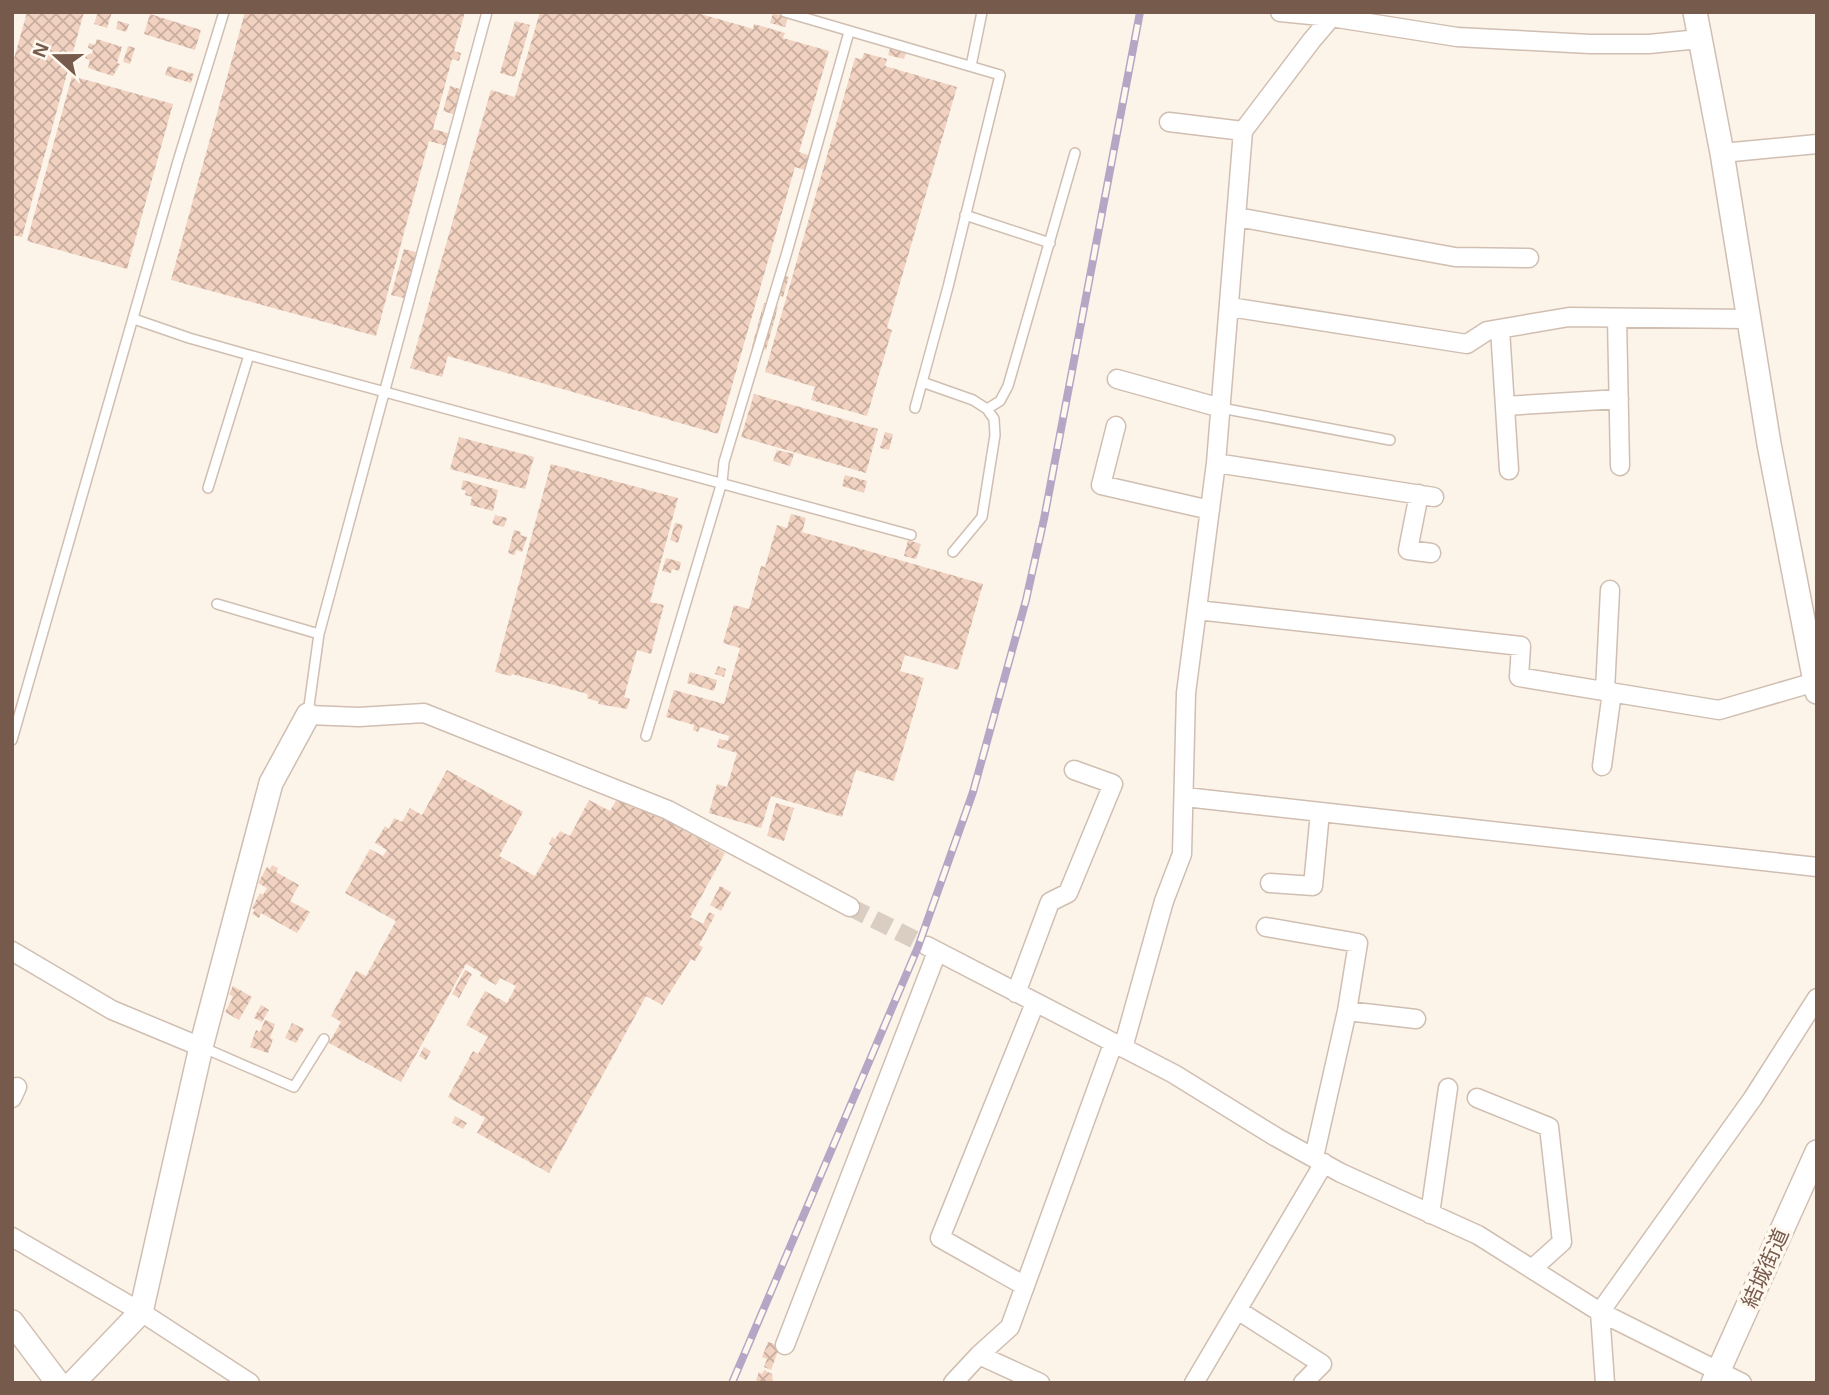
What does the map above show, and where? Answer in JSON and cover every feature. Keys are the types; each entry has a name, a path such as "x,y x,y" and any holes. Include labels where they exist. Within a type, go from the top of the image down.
{"street":[{"path":"1280,12 1333,15 1457,37 1590,44 1649,44 1699,39"},
{"path":"1197,610 1521,646 1519,677 1720,710 1816,687 1769,444 1695,12"},
{"path":"953,1383 1010,1327 1118,1046 1164,901 1182,854 1186,692 1216,463 1243,131 1333,15"},
{"path":"1169,122 1243,131"},
{"path":"1721,153 1817,144"},
{"path":"1237,216 1455,257 1529,258"},
{"path":"1230,307 1467,344 1487,331 1569,317 1747,318"},
{"path":"1617,318 1620,466"},
{"path":"1500,329 1509,470"},
{"path":"1117,379 1221,408"},
{"path":"1505,406 1619,399"},
{"path":"1116,426 1101,485 1210,510"},
{"path":"1216,463 1426,495 1408,550 1431,553"},
{"path":"1602,766 1608,691 1610,590"},
{"path":"12,1322 58,1382 141,1312 201,1047 271,783 308,715 359,717 424,713 668,810 850,907"},
{"path":"1016,993 1050,902 1068,893 1113,784 1074,770"},
{"path":"1185,797 1817,867"},
{"path":"1270,883 1312,886 1320,812"},
{"path":"1194,1383 1239,1311 1319,1160 1358,943 1266,927"},
{"path":"785,1345 932,949 1174,1074 1276,1137 1319,1160 1478,1235 1600,1312 1716,1377 1742,1383"},
{"path":"12,951 112,1010 201,1047"},
{"path":"1605,1383 1600,1312 1753,1098 1817,998"},
{"path":"1025,1286 940,1238 1035,1003"},
{"path":"1347,1011 1416,1019"},
{"path":"1430,1214 1448,1088"},
{"path":"1477,1098 1549,1127 1562,1242 1532,1269"},
{"name":"結城街道","path":"1716,1377 1817,1152"},
{"path":"12,1237 141,1312 250,1383"},
{"path":"1239,1311 1322,1364 1303,1383"},
{"path":"979,1355 1040,1383"}],"lane":[{"path":"12,740 178,161 224,12"},
{"path":"308,715 319,634 487,12"},
{"path":"785,12 1000,75 915,408"},
{"path":"971,66 982,12"},
{"path":"646,736 722,482 724,462 849,32"},
{"path":"987,409 1000,401 1008,386 1075,153"},
{"path":"965,215 1050,243"},
{"path":"134,319 249,355 911,535"},
{"path":"208,488 249,355"},
{"path":"922,382 973,400 987,409 993,419 995,435 982,517 953,552"},
{"path":"1221,408 1390,440"},
{"path":"217,604 319,634"},
{"path":"201,1047 294,1087 324,1039"}],"building":[{"path":"27,12 84,12 22,237 12,235 12,66"},
{"path":"98,12 112,12 107,28 94,24"},
{"path":"245,12 465,12 454,51 461,53 459,61 452,59 433,129 451,134 447,146 429,141 376,336 171,280"},
{"path":"540,12 694,12 753,29 754,24 785,33 783,38 829,51 799,152 818,158 814,173 795,167 718,434 448,356 442,377 410,368 491,90 515,97"},
{"path":"773,13 788,18 785,27 770,23"},
{"path":"150,14 201,30 195,50 144,34"},
{"path":"118,21 129,24 126,32 116,29"},
{"path":"515,21 530,25 515,77 500,73"},
{"path":"97,39 122,47 117,63 120,64 113,76 88,68 90,60 85,58 87,52 92,54 93,50 88,48 89,43 95,45"},
{"path":"891,45 907,50 904,59 888,55"},
{"path":"128,46 135,48 130,64 123,62"},
{"path":"864,53 887,59 885,66 957,87 887,328 892,330 867,416 811,400 815,387 765,372 855,58 862,59"},
{"path":"168,66 194,74 191,83 165,75"},
{"path":"72,76 173,104 127,269 27,241"},
{"path":"450,86 463,90 456,115 443,111"},
{"path":"404,249 416,252 404,298 391,295"},
{"path":"784,276 789,277 783,297 779,295"},
{"path":"764,303 778,307 766,350 752,346"},
{"path":"754,394 878,429 866,473 741,437"},
{"path":"885,432 893,434 889,450 880,448"},
{"path":"459,437 534,457 525,489 450,469"},
{"path":"777,450 794,454 790,466 773,461"},
{"path":"551,464 678,498 650,602 664,605 651,654 637,650 624,697 630,699 627,709 598,704 599,702 587,698 588,694 495,672"},
{"path":"845,475 867,481 864,493 842,486"},
{"path":"463,480 498,490 493,511 470,505 472,497 465,495 466,491 461,489"},
{"path":"791,514 806,518 802,532 983,584 958,670 905,655 900,671 924,678 894,781 856,770 842,817 771,796 761,828 709,813 717,784 727,787 737,753 717,747 719,739 728,741 729,736 700,727 698,732 693,730 694,725 666,717 674,690 724,704 740,648 723,643 734,605 749,609 761,566 765,567 777,525 787,528"},
{"path":"495,515 507,518 504,527 492,524"},
{"path":"675,523 683,525 678,543 670,540"},
{"path":"514,530 527,537 522,552 516,550 515,555 508,553"},
{"path":"908,540 921,544 916,559 904,556"},
{"path":"666,558 681,562 679,571 662,571"},
{"path":"718,666 726,669 724,677 715,674"},
{"path":"690,672 717,680 714,691 687,683"},
{"path":"447,770 523,812 499,856 535,876 552,846 549,844 552,837 555,839 560,831 570,836 589,800 610,811 617,799 653,813 725,853 690,917 703,924 709,912 715,915 699,945 703,947 695,961 691,959 662,1005 646,996 549,1173 477,1133 485,1118 448,1097 473,1051 478,1054 488,1037 466,1025 485,991 507,1003 516,986 500,978 496,985 466,964 401,1082 329,1043 341,1022 331,1016 356,971 366,976 396,921 345,893 370,849 383,856 387,850 375,843 385,826 389,829 394,818 402,822 410,808 422,815"},
{"path":"776,803 794,808 784,841 767,836"},
{"path":"272,865 278,868 276,872 299,885 290,901 310,912 297,933 261,913 259,918 252,914 255,910 252,908 260,893 263,895 267,888 258,883 267,867 270,869"},
{"path":"720,886 731,892 721,911 710,905"},
{"path":"465,970 472,974 459,998 452,994"},
{"path":"233,986 252,997 239,1020 225,1012 233,997 229,994"},
{"path":"261,1005 269,1010 262,1022 254,1018"},
{"path":"265,1020 275,1024 268,1053 250,1047 256,1030 260,1032"},
{"path":"292,1023 304,1029 296,1043 285,1038"},
{"path":"424,1047 431,1051 426,1060 419,1056"},
{"path":"455,1116 467,1123 463,1129 452,1123"},
{"path":"768,1342 780,1346 771,1370 764,1367 767,1359 762,1357"},
{"path":"764,1370 772,1374 773,1383 759,1383 756,1380 759,1372 762,1374"}],"tunnel":[{"path":"850,907 927,946"}],"railway":[{"path":"732,1383 918,947 973,792 1026,600 1044,519 1140,12"}]}
